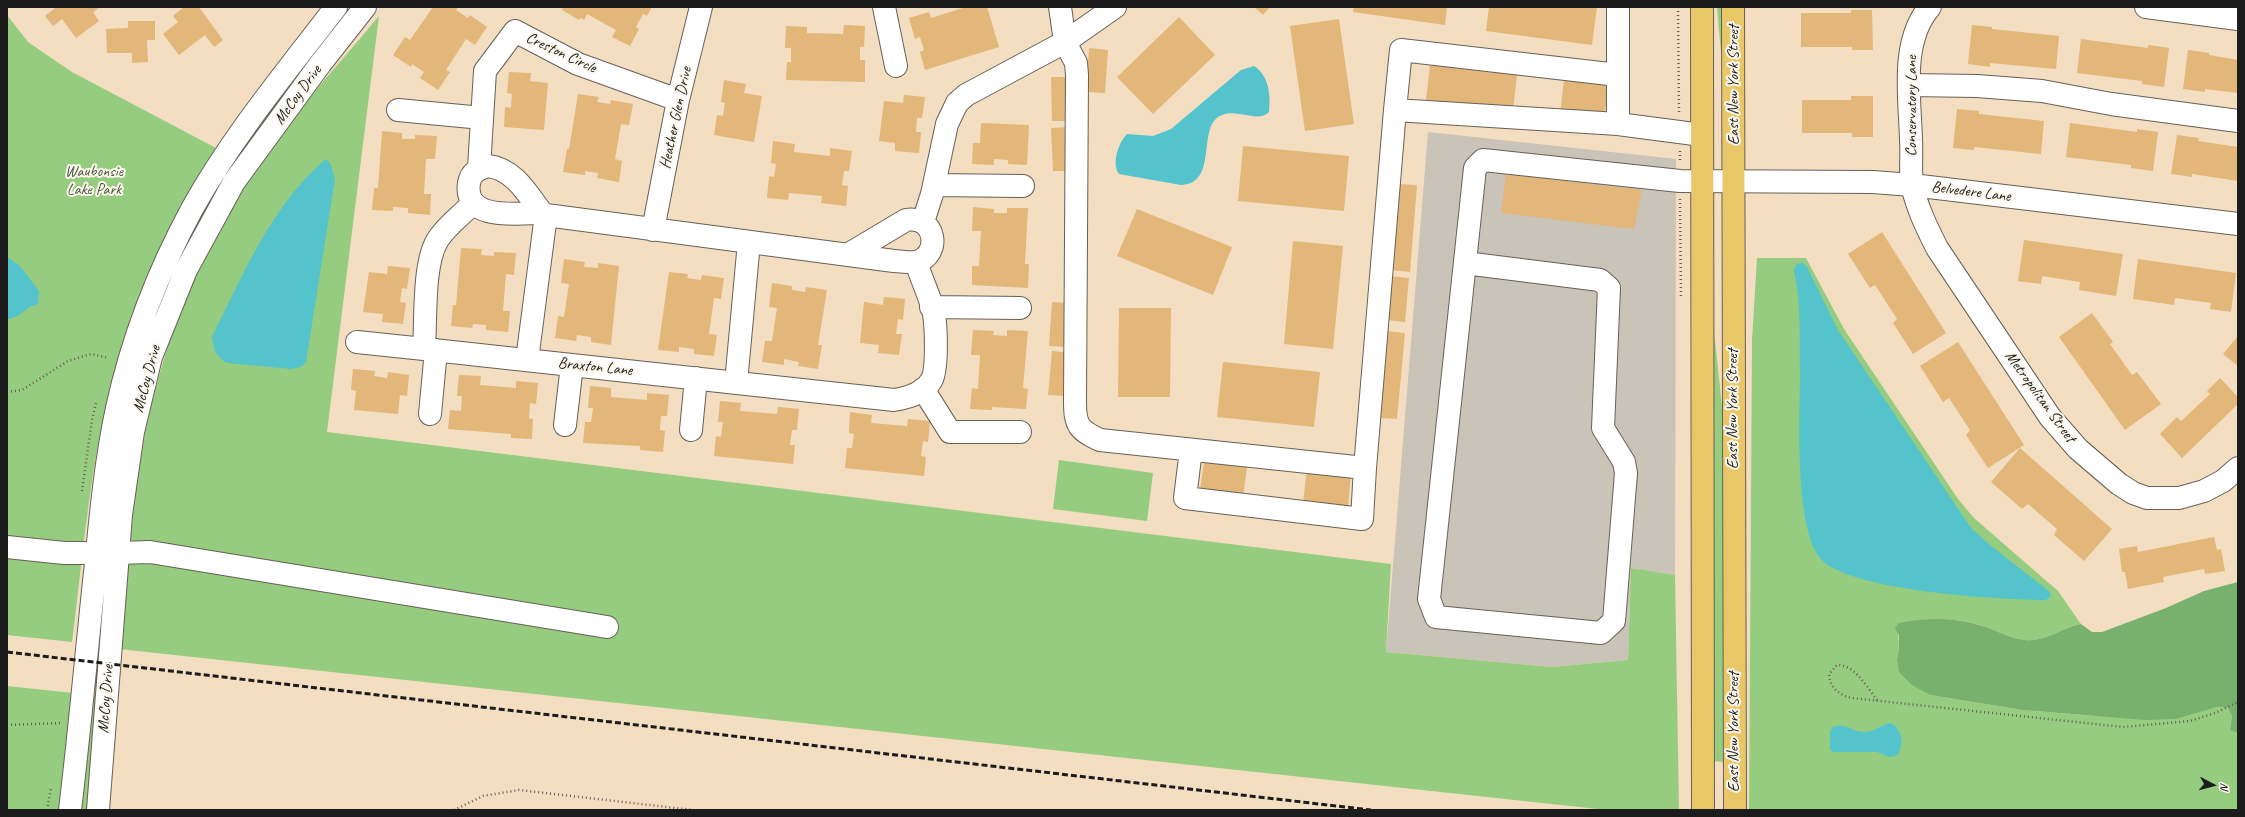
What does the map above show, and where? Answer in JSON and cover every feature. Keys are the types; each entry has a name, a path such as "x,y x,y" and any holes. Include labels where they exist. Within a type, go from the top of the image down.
{"main road":[{"name":"East New York Street","path":"1702,7 1703,810"},
{"name":"East New York Street","path":"1733,7 1735,810"}],"street":[{"name":"McCoy Drive","path":"98,810 107,553 106,470 117,407 135,345 159,278 192,209 227,154 269,94 336,7"},
{"name":"McCoy Drive","path":"70,810 107,553 121,514 133,432 151,357 186,270 234,182 320,63 365,7"},
{"name":"Heather Glen Drive","path":"653,230 678,100 701,7"},
{"path":"884,7 896,66"},
{"path":"1060,7 1065,42 1076,63 1077,75 1075,417 1080,429 1100,440 1365,468"},
{"path":"923,222 934,185 947,124 957,103 966,95 1065,42 1115,7"},
{"path":"1618,7 1618,124"},
{"path":"2146,7 2201,11 2238,19"},
{"name":"Conservatory Lane","path":"1912,185 1909,85 1914,36 1924,9"},
{"name":"Creston Circle","path":"479,168 486,71 514,31 578,64 678,100"},
{"path":"1191,450 1185,498 1362,519 1365,468 1401,50 1618,75"},
{"path":"1909,85 1977,86 2042,91 2111,104 2238,121"},
{"path":"398,110 482,118"},
{"path":"1395,110 1618,124 1702,135"},
{"name":"Belvedere Lane","path":"1465,263 1475,168 1483,160 1680,181 1734,183 1873,182 1912,185 2238,224"},
{"path":"527,360 544,214 509,172 500,167 488,166 479,168 471,176 469,194 473,203 479,208 489,212 502,214 544,214 653,230 849,254 894,261 916,262 925,257 931,248 932,239 928,228 923,222 914,218 906,220 849,254"},
{"path":"934,185 1023,186"},
{"name":"Metropolitan Street","path":"1912,185 1922,218 1937,248 2050,417 2078,449 2119,484 2133,493 2147,498 2179,498 2204,491 2223,481 2238,468"},
{"path":"430,414 429,273 432,256 438,241 473,203"},
{"path":"736,382 749,242"},
{"name":"Braxton Lane","path":"357,342 894,400 909,398 924,389 931,382 935,373 934,314 916,262"},
{"path":"1465,263 1600,280 1609,288 1603,428 1624,462 1626,473 1614,621 1601,633 1436,617 1429,599 1465,263"},
{"path":"932,307 1020,308"},
{"path":"565,425 572,365"},
{"path":"691,430 696,378"},
{"path":"924,389 950,432 1020,432"},
{"path":"7,547 64,553 150,552 607,627"}],"path":[{"path":"7,392 22,390 68,361 91,354 109,356"},
{"path":"1877,700 1850,668 1837,665 1829,674 1829,682 1842,696 1877,700 2123,727 2190,721 2215,713 2238,702"},
{"path":"7,725 65,723"},
{"path":"454,810 483,796 519,790 693,810"}],"shaded area":[{"path":"1428,132 1676,159 1675,575 1631,568 1628,660 1552,667 1386,652"}],"green space":[{"path":"1717,7 1723,7 1723,53 1721,53"},
{"name":"Waubonsie Lake Park","path":"7,15 28,42 72,72 216,148 177,213 160,248 131,319 119,355 109,392 96,455 72,642 7,635"},
{"path":"379,16 327,432 1391,564 1386,652 1552,667 1628,660 1631,568 1675,575 1679,810 1607,810 119,649 129,538 140,459 159,375 187,292 225,215 248,178 278,136"},
{"path":"1757,258 1806,258 1844,329 1958,499 1974,518 2058,591 2081,624 2047,637 2026,640 2010,637 1986,627 1964,621 1931,619 1898,623 1899,649 1897,659 1930,695 2023,710 2096,716 2202,711 2217,707 2228,708 2232,716 2230,729 2238,733 2238,810 1749,810 1752,340"},
{"path":"1713,322 1724,425 1724,762 1714,761"},
{"path":"1059,460 1153,473 1147,521 1053,509"},
{"path":"2238,582 2238,733 2230,730 2232,716 2228,708 2217,707 2175,719 2145,720 2023,710 1930,695 1912,685 1899,672 1897,659 1899,635 1895,629 1898,623 1931,619 1964,621 1986,627 2010,637 2026,640 2047,637 2081,624 2092,632 2102,632 2166,608 2204,591"},
{"path":"7,686 73,693 62,810 7,810"},
{"path":"93,695 97,697 88,810 81,810"}],"water":[{"path":"1254,66 1263,75 1268,86 1270,99 1269,112 1263,116 1233,113 1218,117 1212,124 1209,132 1205,162 1198,178 1191,183 1181,185 1119,174 1116,164 1117,153 1121,142 1127,134 1153,136 1171,129 1241,70"},
{"path":"326,159 330,163 335,179 306,362 301,367 291,369 227,363 220,358 216,352 212,337 247,265 274,219 307,177"},
{"path":"7,257 20,266 39,291 38,304 13,318 7,319"},
{"path":"1802,262 1807,267 1838,330 1971,528 1991,546 2049,591 2051,596 2046,600 2025,600 1962,595 1891,586 1860,578 1835,569 1820,558 1812,542 1806,521 1800,469 1800,322 1797,284 1794,271 1796,265"},
{"path":"1890,723 1898,729 1901,738 1901,748 1896,756 1889,757 1877,752 1833,752 1830,749 1830,732 1833,727 1842,726 1866,732"}],"building":[{"path":"54,7 100,7 93,12 99,21 76,38 62,19 53,26 45,16 55,8"},
{"path":"184,7 199,7 223,40 214,47 205,35 179,55 163,34 178,22 173,16"},
{"path":"433,7 458,7 456,10 468,18 470,15 487,27 475,45 466,39 446,70 450,72 438,90 420,78 424,72 412,64 411,67 393,55 405,37 410,40"},
{"path":"563,7 652,7 647,16 643,14 636,27 639,29 630,46 612,37 616,30 587,14 584,20 580,18 579,20 562,10"},
{"path":"966,7 987,7 999,47 925,70 920,52 924,50 920,37 915,39 909,18 929,12 931,18"},
{"path":"1254,7 1270,7 1263,15"},
{"path":"1354,7 1447,7 1445,25 1353,12"},
{"path":"1489,7 1597,7 1592,45 1486,31"},
{"path":"1851,10 1872,10 1873,50 1852,50 1852,47 1801,47 1801,13 1851,13"},
{"path":"1179,17 1215,55 1153,114 1117,77"},
{"path":"1339,19 1354,124 1305,131 1290,26"},
{"path":"128,21 155,21 155,40 147,40 148,62 132,63 132,53 107,53 106,29 128,28"},
{"path":"844,25 865,26 864,47 860,47 860,60 865,60 865,82 786,80 787,62 791,62 791,48 785,48 786,26 807,27 807,33 843,34"},
{"path":"1972,25 1992,27 1992,29 2059,36 2056,69 1990,63 1990,67 1968,64"},
{"path":"2081,39 2148,48 2148,45 2169,48 2164,87 2142,84 2142,81 2077,73"},
{"path":"1089,48 1108,50 1105,93 1086,92"},
{"path":"2188,50 2238,60 2238,93 2205,89 2205,92 2183,89"},
{"path":"1430,65 1517,75 1513,110 1426,100"},
{"path":"509,72 531,73 530,81 548,83 544,130 504,127 505,107 511,108 512,94 507,93"},
{"path":"1051,77 1070,77 1072,121 1052,121"},
{"path":"724,80 746,84 744,93 762,96 754,142 714,135 717,115 723,116 725,103 721,102"},
{"path":"1564,80 1608,85 1604,120 1560,115"},
{"path":"578,94 599,97 597,102 610,104 611,100 633,104 629,125 621,124 615,159 622,161 619,182 597,178 598,173 585,171 585,175 563,172 567,149 569,149"},
{"path":"904,95 925,97 922,118 917,118 916,132 921,132 919,153 895,151 895,143 879,141 884,101 903,103"},
{"path":"1851,96 1873,96 1873,137 1852,137 1852,133 1802,133 1802,100 1851,100"},
{"path":"1957,109 1979,111 1979,114 2044,121 2041,154 1974,147 1974,150 1953,148"},
{"path":"981,123 1029,125 1027,165 1008,164 1008,160 994,159 994,165 972,164 973,143 980,143"},
{"path":"2070,123 2137,132 2137,129 2158,132 2153,171 2131,168 2131,165 2066,157"},
{"path":"1071,127 1072,171 1053,171 1051,128"},
{"path":"382,131 402,133 402,139 415,139 415,135 437,136 435,159 426,159 424,194 431,194 430,215 408,213 408,208 393,207 393,211 372,210 374,188 378,188"},
{"path":"2177,135 2199,138 2198,141 2238,147 2238,181 2192,174 2192,177 2171,174"},
{"path":"773,141 795,144 794,152 830,156 830,148 852,151 849,171 844,171 842,185 848,186 846,206 821,203 822,196 789,193 788,200 767,198 769,176 774,177 776,164 771,163"},
{"path":"1243,146 1349,156 1344,211 1238,201"},
{"path":"1506,174 1642,190 1634,229 1501,213"},
{"path":"1398,184 1417,185 1410,272 1390,270"},
{"path":"973,207 994,209 994,213 1007,213 1007,208 1028,208 1025,264 1029,264 1028,288 972,285 972,266 979,266 981,231 972,231"},
{"path":"1137,209 1232,247 1213,295 1117,256"},
{"path":"1882,232 1946,333 1913,354 1893,323 1897,319 1875,285 1870,288 1848,254"},
{"path":"2024,240 2123,254 2116,296 2079,290 2080,282 2042,276 2041,284 2018,281"},
{"path":"1293,241 1343,246 1333,349 1284,344"},
{"path":"461,248 482,249 481,255 494,256 494,252 516,253 514,275 506,274 503,311 510,311 508,332 486,330 486,325 473,324 472,328 451,326 453,305 456,305"},
{"path":"564,259 585,262 584,267 598,268 598,263 619,266 611,345 591,342 591,337 577,335 576,341 555,338 558,316 564,317 569,284 561,283"},
{"path":"2138,259 2236,273 2231,312 2210,309 2211,303 2175,298 2174,305 2133,299"},
{"path":"388,266 410,268 407,289 402,288 400,302 406,303 403,324 382,322 383,314 363,312 369,272 387,274"},
{"path":"669,272 688,274 687,278 701,280 702,275 724,278 721,299 714,298 709,334 717,335 714,356 694,354 694,349 679,347 679,352 658,350"},
{"path":"1390,276 1409,278 1405,322 1386,320"},
{"path":"772,283 792,286 792,290 805,292 806,287 827,290 818,345 822,345 818,369 798,366 799,362 784,359 784,365 762,362 765,341 772,341 777,308 769,307"},
{"path":"884,297 905,299 903,320 898,319 896,334 902,334 899,355 878,353 879,345 860,343 864,302 883,305"},
{"path":"1052,302 1071,303 1068,347 1049,346"},
{"path":"1119,308 1171,308 1170,397 1118,397"},
{"path":"2092,313 2113,342 2110,344 2132,375 2137,372 2161,404 2125,430 2059,337"},
{"path":"973,330 994,331 993,335 1007,336 1007,330 1028,331 1023,388 1028,389 1026,409 992,407 992,410 970,409 972,388 978,389 980,355 971,355"},
{"path":"1385,331 1405,333 1397,419 1378,418"},
{"path":"2238,336 2238,366 2223,354"},
{"path":"1958,342 2024,445 1988,468 1966,435 1970,430 1949,398 1943,402 1920,366"},
{"path":"1052,351 1071,353 1067,396 1048,395"},
{"path":"1223,362 1320,372 1314,427 1217,417"},
{"path":"353,369 375,371 374,376 387,378 388,372 409,375 407,396 400,395 398,414 354,410 356,391 351,390"},
{"path":"459,375 481,376 480,385 516,388 516,381 538,383 536,404 530,403 529,418 533,419 532,439 511,438 511,434 448,429 450,410 461,411 462,396 457,396"},
{"path":"2220,378 2238,397 2238,404 2182,458 2160,434 2177,417 2181,421 2210,394 2207,391"},
{"path":"590,386 611,388 611,397 647,400 647,393 669,395 667,416 661,416 660,430 665,431 663,452 640,450 640,446 583,443 585,422 591,422 593,408 588,408"},
{"path":"720,401 741,403 740,411 777,414 778,407 799,409 797,430 792,430 790,445 795,445 793,464 714,456 716,436 721,437 723,422 718,422"},
{"path":"850,412 872,415 871,423 907,426 908,419 930,421 928,442 923,441 921,456 926,457 924,476 845,468 847,448 852,448 854,434 849,433"},
{"path":"2020,448 2112,529 2084,561 2054,535 2057,529 2028,504 2022,509 1991,482"},
{"path":"1205,455 1248,460 1243,496 1200,490"},
{"path":"1307,468 1351,473 1348,508 1303,503"},
{"path":"2214,537 2217,550 2221,549 2225,571 2205,574 2204,569 2163,577 2164,582 2128,589 2125,572 2122,572 2119,549 2137,546 2138,552"}],"railway":[{"path":"7,652 1371,810"}]}
